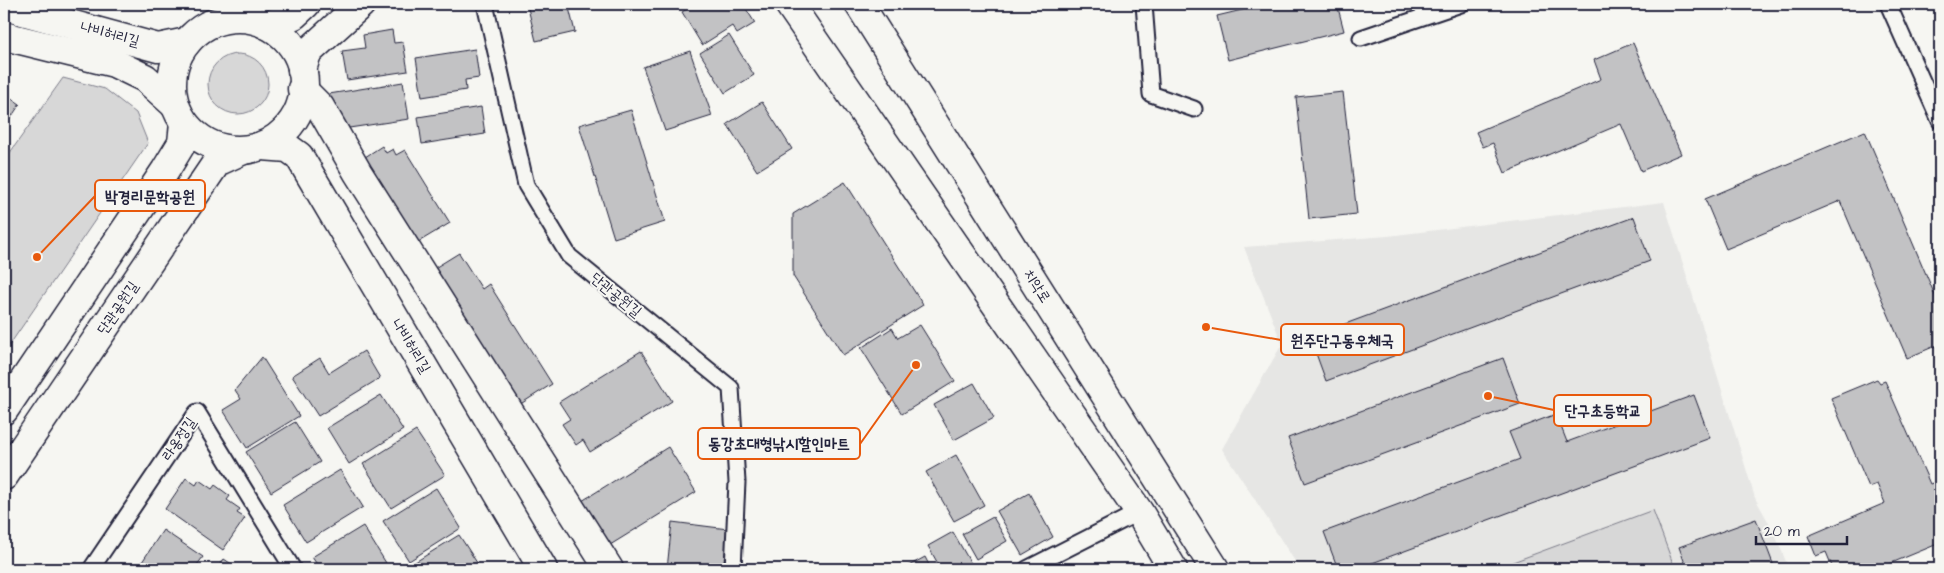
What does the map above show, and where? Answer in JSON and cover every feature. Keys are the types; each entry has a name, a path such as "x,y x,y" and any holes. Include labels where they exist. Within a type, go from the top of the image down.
{"street":[{"path":"267,25 294,15 306,4"},
{"path":"179,114 200,138 219,148 252,149 281,135 295,118 307,53 361,4"},
{"path":"789,4 1138,512 1173,569"},
{"name":"치악로","path":"859,4 1215,569"},
{"name":"나비허리길","path":"4,6 158,48 187,42"},
{"path":"4,410 182,142 179,114 172,82 176,60 187,42 204,28 224,20 246,19 267,25 285,38 298,55 302,80 358,173 609,569"},
{"name":"나비허리길","path":"4,36 114,64 145,78 179,114"},
{"name":"나비허리길","path":"252,149 288,148 299,156 543,569"},
{"name":"단관공원길","path":"4,476 217,162 252,149"}],"lane":[{"name":"단관공원길","path":"484,4 526,185 569,256 731,388 737,482 733,569"},
{"path":"1144,4 1151,94 1194,109"},
{"path":"1361,38 1461,4"},
{"path":"1888,4 1940,121"},
{"name":"라옹정길","path":"90,569 197,412 292,569"},
{"path":"1027,569 1138,512"}],"shaded area":[{"path":"238,54 254,59 259,63 263,68 268,84 263,100 259,105 254,109 238,114 222,109 217,105 213,100 208,84 213,68 217,63 222,59"},
{"path":"63,78 105,89 136,113 148,143 4,353 4,161"},
{"path":"1664,202 1755,498 1774,532 1789,569 1300,569 1222,449 1282,344 1244,247 1388,236"},
{"path":"1653,510 1675,569 1494,569"}],"building":[{"path":"527,4 568,4 575,32 536,41"},
{"path":"695,4 743,4 755,23 737,34 732,26 702,45 682,12"},
{"path":"1267,4 1337,4 1344,31 1228,60 1217,16"},
{"path":"392,30 394,43 403,42 408,71 347,80 342,51 365,48 363,35"},
{"path":"729,35 754,75 725,93 700,53"},
{"path":"1633,43 1681,154 1641,171 1621,124 1505,173 1493,143 1483,147 1476,132 1601,79 1594,60"},
{"path":"475,49 479,78 465,80 466,90 422,97 416,58"},
{"path":"690,51 712,116 665,131 643,67"},
{"path":"403,82 409,119 336,130 322,107 329,94"},
{"path":"1343,92 1357,214 1309,219 1296,97"},
{"path":"4,93 20,104 4,128"},
{"path":"762,102 792,149 757,171 727,124"},
{"path":"481,107 485,134 422,144 418,117"},
{"path":"631,110 665,222 614,238 579,125"},
{"path":"1865,131 1940,307 1940,344 1907,358 1840,201 1726,249 1705,199"},
{"path":"382,146 386,153 393,149 396,155 405,150 450,223 410,247 362,159"},
{"path":"845,182 923,305 843,355 793,276 793,214"},
{"path":"1634,217 1650,261 1326,381 1310,337"},
{"path":"459,253 482,289 489,284 552,384 511,410 425,274"},
{"path":"920,325 955,381 902,414 861,348 892,328 898,338"},
{"path":"364,351 380,378 318,416 292,376 320,358 329,373"},
{"path":"641,351 672,401 590,452 583,440 576,445 562,424 570,419 559,402"},
{"path":"262,357 299,416 247,448 223,410 241,399 235,390"},
{"path":"1503,358 1520,404 1305,483 1288,438"},
{"path":"1877,379 1880,383 1885,381 1930,484 1940,480 1940,543 1877,569 1833,569 1826,552 1816,556 1808,536 1885,503 1877,484 1869,487 1831,398"},
{"path":"974,383 994,418 954,440 934,405"},
{"path":"381,395 403,430 349,464 327,428"},
{"path":"1694,395 1710,438 1356,569 1338,569 1324,532 1520,459 1509,432 1556,414 1567,442"},
{"path":"295,422 320,462 271,492 246,452"},
{"path":"416,431 445,475 391,508 363,464"},
{"path":"668,447 696,492 602,550 574,506"},
{"path":"956,455 984,505 954,521 926,472"},
{"path":"340,470 363,507 306,542 283,505"},
{"path":"186,478 196,485 199,480 212,489 215,485 230,496 227,500 240,509 237,513 245,518 223,550 165,509"},
{"path":"436,488 461,528 409,561 383,521"},
{"path":"1029,493 1053,537 1022,555 997,511"},
{"path":"993,517 1007,541 976,559 962,534"},
{"path":"1756,519 1775,569 1687,569 1679,547"},
{"path":"672,522 728,529 723,569 667,569"},
{"path":"363,526 386,563 376,569 320,569 312,557"},
{"path":"163,530 203,557 194,569 146,569 140,565"},
{"path":"953,532 974,569 941,569 928,546"},
{"path":"459,535 481,569 415,569 412,564"},
{"path":"925,557 931,569 903,569"},
{"path":"224,559 239,569 217,569"},
{"path":"121,563 129,569 117,569"}],"place":[{"name":"박경리문학공원","path":"37,257"},
{"name":"원주단구동우체국","path":"1206,327"},
{"name":"동강초대형낚시할인마트","path":"916,365"},
{"name":"단구초등학교","path":"1488,396"}]}
